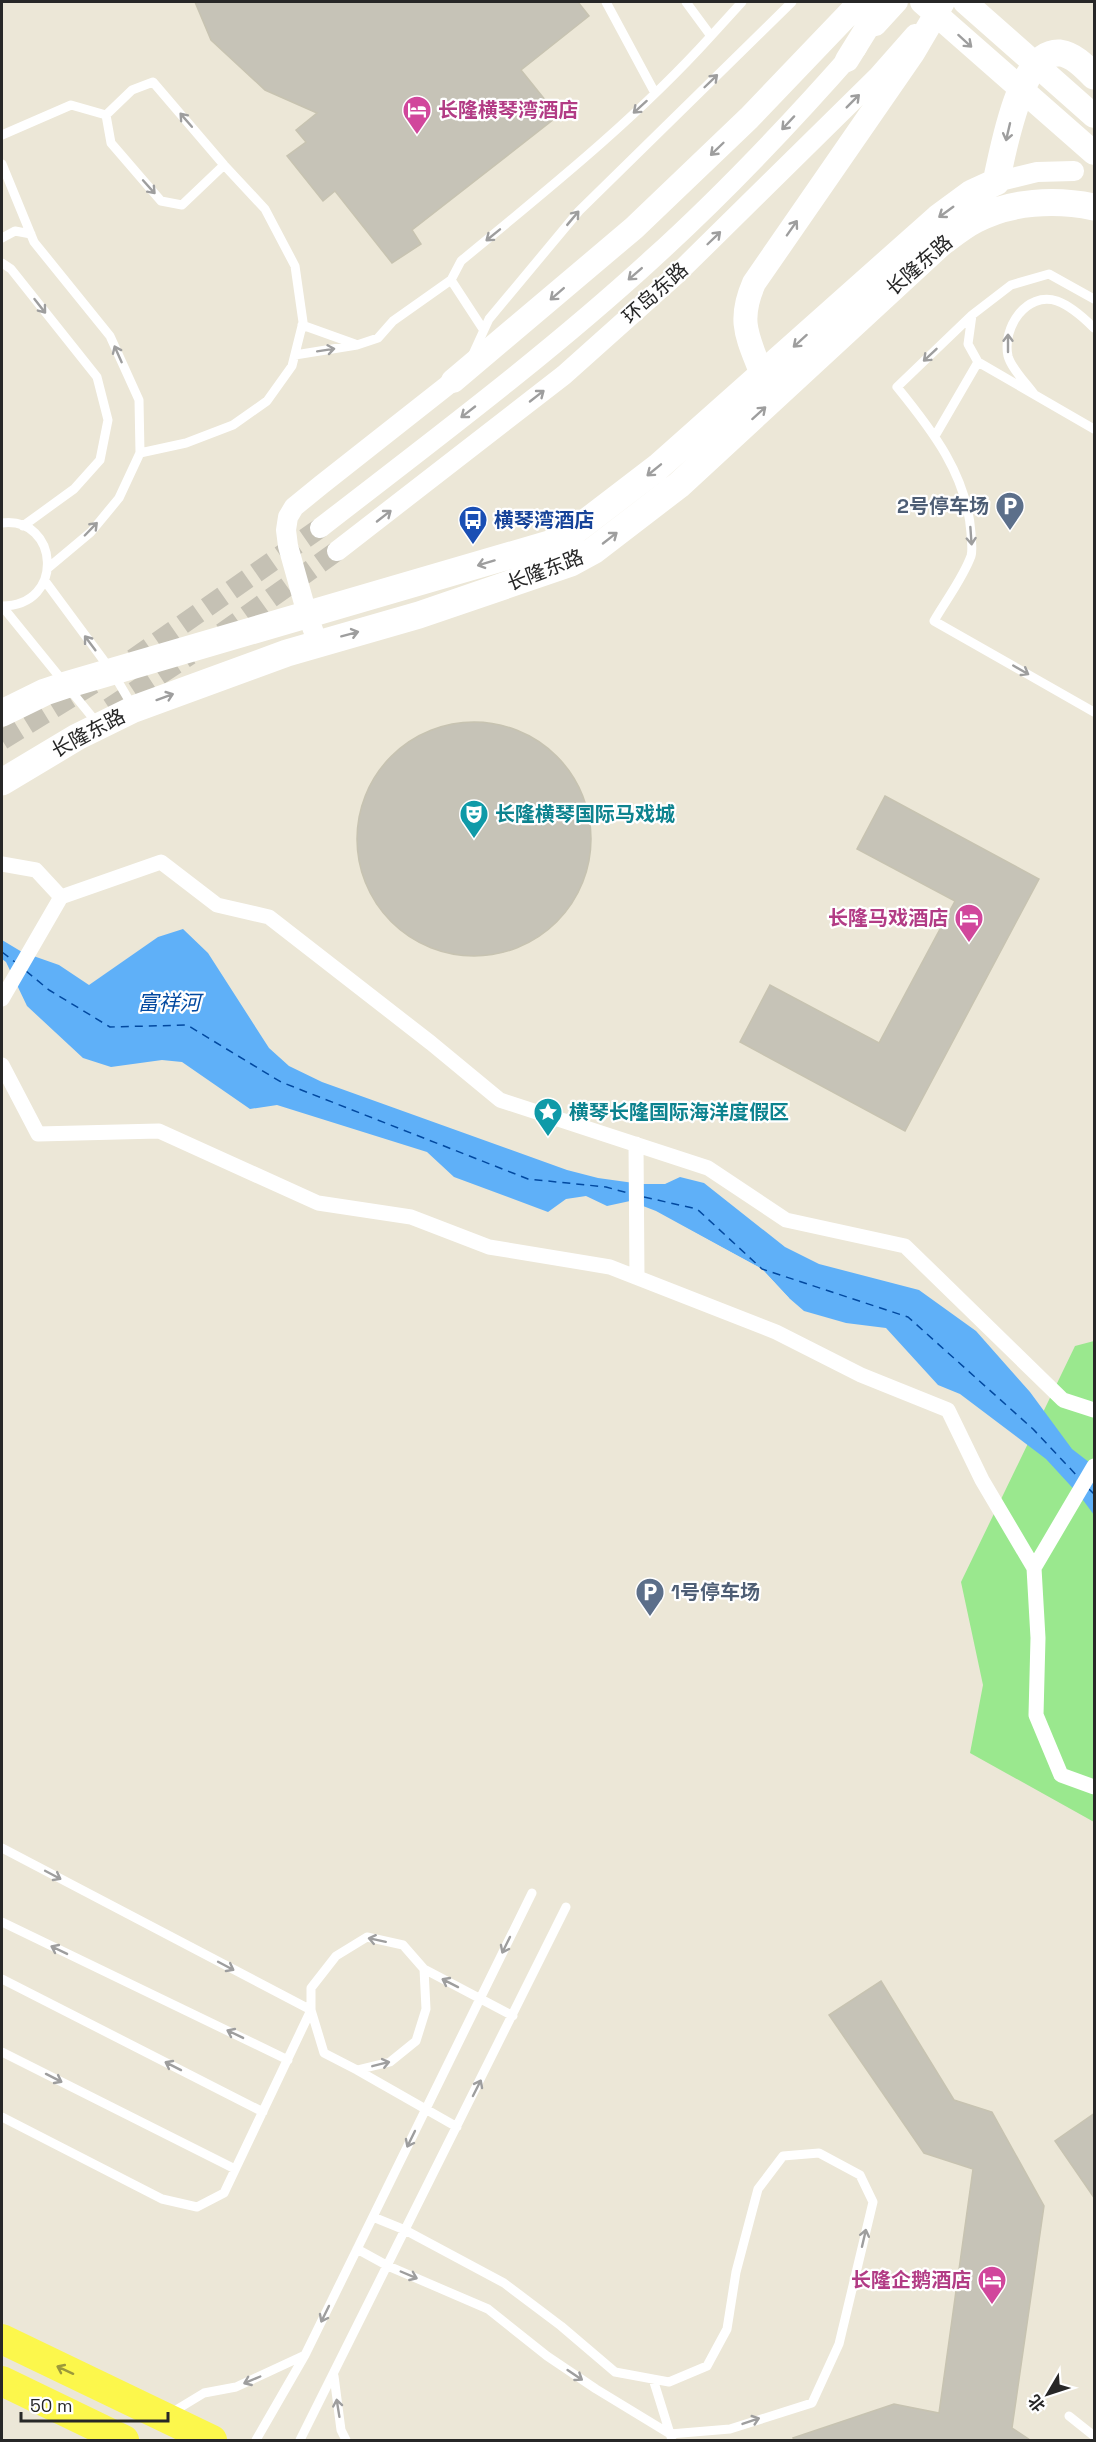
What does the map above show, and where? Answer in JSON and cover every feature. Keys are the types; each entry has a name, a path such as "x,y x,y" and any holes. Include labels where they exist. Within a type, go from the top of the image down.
{"main road":[{"path":"996,182 1014,105 1026,78 1045,58 1058,53 1070,56 1095,75"},
{"name":"长隆东路","path":"2,713 45,692 66,685 556,542 577,530 658,467 938,218 972,193 996,182"},
{"name":"长隆东路","path":"2,782 99,726 134,709 318,643 419,615 571,563 593,551 680,485 940,244 974,220 999,209 1083,204"},
{"path":"2,2339 212,2440"},
{"path":"2,2381 124,2440"}],"street":[{"path":"318,643 307,614 288,546 286,530 288,517 294,507 453,381 634,228 749,118 860,2"},
{"path":"847,60 883,2"},
{"name":"环岛东路","path":"320,528 556,343 652,259 776,136 898,2"},
{"path":"922,2 1095,153"},
{"path":"762,375 747,336 744,320 746,302 754,283 913,53 942,2"},
{"name":"环岛东路","path":"337,551 564,375 668,281 878,76 942,2"},
{"path":"965,2 1095,116"},
{"name":"长隆东路","path":"996,182 1037,172 1074,171"},
{"path":"2,999 61,897 161,862 217,905 269,917 431,1043 500,1100 708,1168 786,1220 905,1246 1063,1400 1095,1410"},
{"path":"2,864 36,870 61,897"},
{"path":"2,1065 38,1134 159,1131 318,1203 411,1217 489,1247 610,1267 776,1332 861,1375 948,1410 982,1480 1034,1568 1038,1638 1036,1715 1061,1775 1095,1787"},
{"path":"636,1144 637,1277"},
{"path":"1034,1568 1095,1466"}],"lane":[{"path":"606,2 655,93"},
{"path":"686,2 711,36"},
{"path":"295,355 357,345 378,338 393,321 451,280 461,261 541,195 676,74 742,2"},
{"path":"453,381 471,358 489,319 579,211 792,2"},
{"path":"106,115 132,90 153,82 224,165 265,208 295,266 302,325 292,366 267,401 234,425 186,443 140,453"},
{"path":"2,135 71,105 106,115"},
{"path":"106,115 111,143 161,201 182,205 224,165"},
{"path":"2,164 34,242 110,336 140,400 140,453 119,498 91,532 48,568"},
{"path":"2,238 15,231 31,234"},
{"path":"2,263 11,269 97,377 108,420 100,460 74,489 23,526"},
{"path":"1095,299 1049,274 1011,285 972,315 897,387 935,436 959,479 970,516 972,554 934,621 1095,712"},
{"path":"451,280 483,329"},
{"path":"1034,394 1009,359 1006,343 1009,327 1022,311 1038,302 1055,300 1070,307 1095,328"},
{"path":"972,315 968,344 978,362 1095,429"},
{"path":"302,325 357,345"},
{"path":"935,436 978,362"},
{"path":"2,523 23,526 34,533 42,543 47,555 48,568 45,581 28,601 2,606"},
{"path":"45,581 113,673 134,709"},
{"path":"2,606 99,726"},
{"path":"2,1848 311,2010"},
{"path":"256,2440 305,2355 532,1893"},
{"path":"300,2440 566,1906"},
{"path":"2,1922 288,2060"},
{"path":"457,2127 324,2053 311,2010 311,1988 336,1956 367,1937 403,1945 424,1969 513,2016"},
{"path":"357,2070 390,2062 416,2042 426,2009 424,1969"},
{"path":"2,1979 263,2112"},
{"path":"2,2117 162,2199 197,2207 224,2193 311,2010"},
{"path":"2,2052 235,2169"},
{"path":"357,2249 388,2266 488,2309 547,2356 671,2437 730,2429 812,2403 839,2344 873,2202 860,2175 819,2153 783,2156 758,2189 736,2272 727,2329 707,2366 669,2382 615,2372 561,2326 504,2283 405,2230 373,2217"},
{"path":"165,2417 204,2393 236,2387 305,2355"},
{"path":"333,2375 341,2430 346,2440"},
{"path":"652,2379 671,2437"},
{"path":"1069,2416 1095,2436"}],"green space":[{"path":"1094,1341 1094,1822 970,1753 983,1685 961,1582 1075,1346"}],"water":[{"name":"富祥河","path":"183,929 208,953 269,1048 289,1066 322,1082 567,1170 598,1178 641,1184 665,1184 680,1177 704,1183 785,1247 819,1264 919,1290 976,1331 1030,1392 1072,1449 1094,1466 1094,1515 1046,1459 960,1394 938,1385 886,1328 846,1323 804,1311 762,1269 656,1211 630,1201 607,1206 586,1196 566,1199 548,1212 454,1177 427,1152 277,1105 250,1109 182,1062 162,1060 111,1067 83,1058 27,1006 6,962 2,959 2,940 22,952 59,965 89,985 158,937"}],"pier":[{"path":"684,1227 762,1269 789,1298 787,1301 760,1271 683,1230"}],"building":[{"name":"长隆横琴湾酒店","path":"195,2 578,2 589,16 521,70 558,116 412,230 421,244 392,263 335,191 323,201 287,156 306,142 296,130 317,113 265,90 211,40"},
{"name":"长隆横琴国际马戏城","path":"463,722 485,722 519,731 539,742 557,756 571,774 582,794 589,816 591,839 589,862 582,884 571,904 557,922 529,942 508,951 485,956 463,956 440,951 419,942 400,930 383,913 362,873 357,850 357,828 362,805 371,784 383,765 400,748 440,727"},
{"name":"长隆马戏酒店","path":"885,796 1039,879 905,1131 740,1042 770,985 879,1043 955,901 857,849"},
{"name":"长隆企鹅酒店","path":"881,1981 954,2100 992,2112 1044,2206 1012,2428 1030,2440 794,2440 793,2438 894,2404 939,2413 973,2169 924,2153 829,2015"},
{"path":"1095,2113 1095,2199 1055,2141"}],"ferry route":[{"path":"2,952 15,962"},
{"path":"26,971 49,990 110,1027 187,1025 281,1082 528,1179 606,1187 628,1193"},
{"path":"644,1197 697,1209 762,1269 908,1317 1033,1429 1080,1479"},
{"path":"1089,1489 1094,1494"}],"tunnel":[{"path":"133,659 320,528"},
{"path":"222,633 337,551"},
{"path":"109,708 190,655"},
{"path":"2,740 93,684"}],"place":[{"name":"长隆横琴湾酒店","path":"417,136"},
{"name":"2号停车场","path":"1010,532"},
{"name":"横琴湾酒店","path":"473,546"},
{"name":"长隆横琴国际马戏城","path":"474,840"},
{"name":"长隆马戏酒店","path":"969,944"},
{"name":"横琴长隆国际海洋度假区","path":"548,1138"},
{"name":"1号停车场","path":"650,1618"},
{"name":"长隆企鹅酒店","path":"992,2306"}]}
